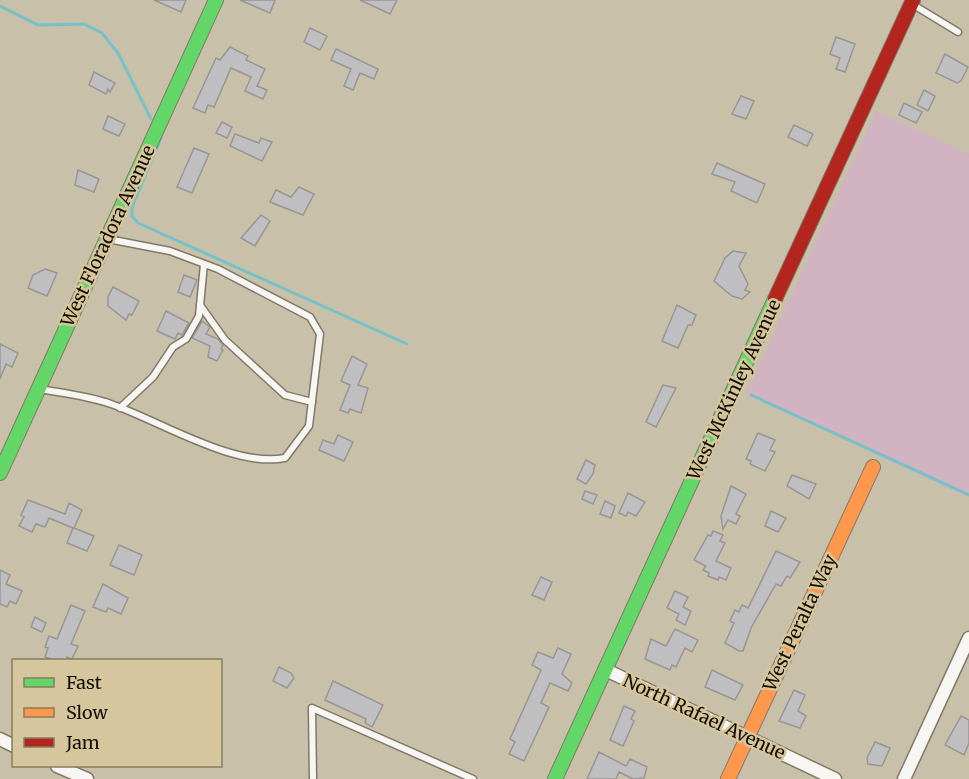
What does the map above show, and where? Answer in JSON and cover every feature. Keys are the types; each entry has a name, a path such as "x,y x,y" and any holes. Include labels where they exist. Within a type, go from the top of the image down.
{"street":[{"name":"West Floradora Avenue","path":"0,472 216,0"},
{"name":"West McKinley Avenue","path":"555,779 912,2"},
{"name":"West Peralta Way","path":"728,779 873,467"},
{"path":"904,779 969,639"},
{"name":"North Rafael Avenue","path":"606,670 835,779"},
{"path":"61,767 87,779"}],"lane":[{"path":"912,2 958,32"},
{"path":"38,389 120,408 243,458 268,461 285,458 309,426 320,334 309,317 204,264 170,251 107,239"},
{"path":"120,408 153,377 173,347 186,339 199,316 204,264"},
{"path":"200,305 225,340 285,395 312,402"},
{"path":"313,779 312,708 473,779"}],"shaded area":[{"path":"876,111 969,154 969,498 746,394"}],"building":[{"path":"154,0 186,0 181,12"},
{"path":"240,0 275,0 270,13"},
{"path":"360,0 397,0 390,14"},
{"path":"310,28 327,36 320,50 304,42"},
{"path":"836,37 855,44 845,72 836,69 840,58 830,54"},
{"path":"230,47 248,56 246,60 265,69 257,86 267,90 263,99 245,91 251,77 231,68 214,107 208,105 205,113 193,108 216,58 220,60"},
{"path":"336,49 378,69 374,79 360,73 353,90 344,86 351,69 331,60"},
{"path":"945,54 968,67 961,81 957,83 936,73"},
{"path":"94,72 115,83 110,92 108,89 106,94 89,85"},
{"path":"924,90 935,96 928,111 917,105"},
{"path":"741,96 754,101 746,119 732,114"},
{"path":"904,103 922,112 916,123 899,115"},
{"path":"108,116 125,124 119,136 103,129"},
{"path":"222,122 232,127 227,138 216,133"},
{"path":"794,125 813,134 807,146 788,137"},
{"path":"235,134 259,143 261,138 272,142 262,161 230,146"},
{"path":"194,148 209,154 192,193 177,187"},
{"path":"717,163 765,184 757,203 731,191 735,182 712,174"},
{"path":"78,170 99,179 94,192 75,185"},
{"path":"299,187 314,194 303,215 270,202 276,190 291,197"},
{"path":"261,215 270,221 255,246 241,238"},
{"path":"733,251 746,253 739,266 748,284 745,290 750,292 742,299 732,296 714,281 725,258"},
{"path":"45,269 57,273 47,296 28,288 33,275"},
{"path":"184,275 197,280 190,297 178,292"},
{"path":"113,287 139,301 132,315 129,314 126,320 108,306 108,297"},
{"path":"677,305 696,315 692,325 688,325 678,348 662,341"},
{"path":"166,311 189,323 182,335 178,333 175,339 157,331"},
{"path":"202,321 210,327 206,334 218,339 223,345 217,361 208,357 210,346 192,338"},
{"path":"0,344 18,353 12,367 6,364 0,379"},
{"path":"352,356 367,364 358,385 368,388 361,413 350,409 348,413 340,410 350,385 341,381"},
{"path":"663,385 676,388 656,427 646,422"},
{"path":"758,433 775,440 770,450 775,452 765,471 750,464 751,461 746,459"},
{"path":"338,435 353,442 344,461 319,450 323,440 334,444"},
{"path":"586,460 595,465 593,474 586,484 577,479"},
{"path":"792,475 816,484 809,499 787,486"},
{"path":"731,486 746,494 736,514 740,516 736,524 728,520 723,529 721,516"},
{"path":"585,491 597,495 593,504 582,499"},
{"path":"628,493 645,502 636,516 628,512 626,516 619,513"},
{"path":"28,500 65,514 69,503 82,510 74,528 94,536 87,551 67,543 73,528 49,518 45,527 36,524 32,532 19,526"},
{"path":"605,501 615,506 611,518 600,514"},
{"path":"771,511 786,518 778,532 765,526"},
{"path":"713,531 723,535 720,541 725,543 716,561 731,568 726,580 708,576 709,573 703,570 706,566 694,560 708,535 711,536"},
{"path":"119,545 142,555 134,575 110,565"},
{"path":"776,551 800,562 790,578 787,576 781,586 776,584 751,628 743,651 739,651 725,643 734,623 730,621 735,610 739,612 742,605 748,608"},
{"path":"0,570 10,575 6,584 22,591 16,604 10,601 7,607 0,604"},
{"path":"541,577 552,582 544,600 532,595"},
{"path":"103,584 128,598 121,614 108,608 106,612 93,607"},
{"path":"675,591 688,597 683,607 691,611 685,625 676,620 679,614 667,608"},
{"path":"71,605 85,611 71,644 78,646 72,659 45,657 48,648 45,647 49,636 57,639"},
{"path":"35,617 46,623 42,632 31,627"},
{"path":"675,629 698,640 692,652 685,648 676,667 672,665 670,670 645,659 651,639 666,646"},
{"path":"558,648 571,654 562,674 572,683 568,691 550,683 541,703 549,707 524,761 509,754 515,742 510,739 541,670 532,665 538,652 553,658"},
{"path":"279,667 291,673 294,678 287,688 273,681"},
{"path":"712,670 743,685 735,700 705,687"},
{"path":"333,681 383,705 372,727 365,723 366,719 325,700"},
{"path":"794,690 805,695 798,711 806,716 800,728 779,721"},
{"path":"624,706 635,711 631,719 634,721 623,746 610,740"},
{"path":"961,716 969,720 969,743 964,755 945,745"},
{"path":"875,742 890,748 882,766 868,764 867,758"},
{"path":"599,752 626,766 630,759 647,767 644,778 633,779 619,772 616,779 587,779"}],"waterway":[{"path":"0,6 38,25 84,24 102,33 118,53 151,119"},
{"path":"161,138 132,207 132,216 138,223 407,344"},
{"path":"751,395 969,495"}],"traffic: fast":[{"path":"0,473 216,0"},
{"path":"555,779 775,299"}],"traffic: slow":[{"path":"728,779 873,467"}],"traffic: jam":[{"path":"775,299 913,0"}]}
